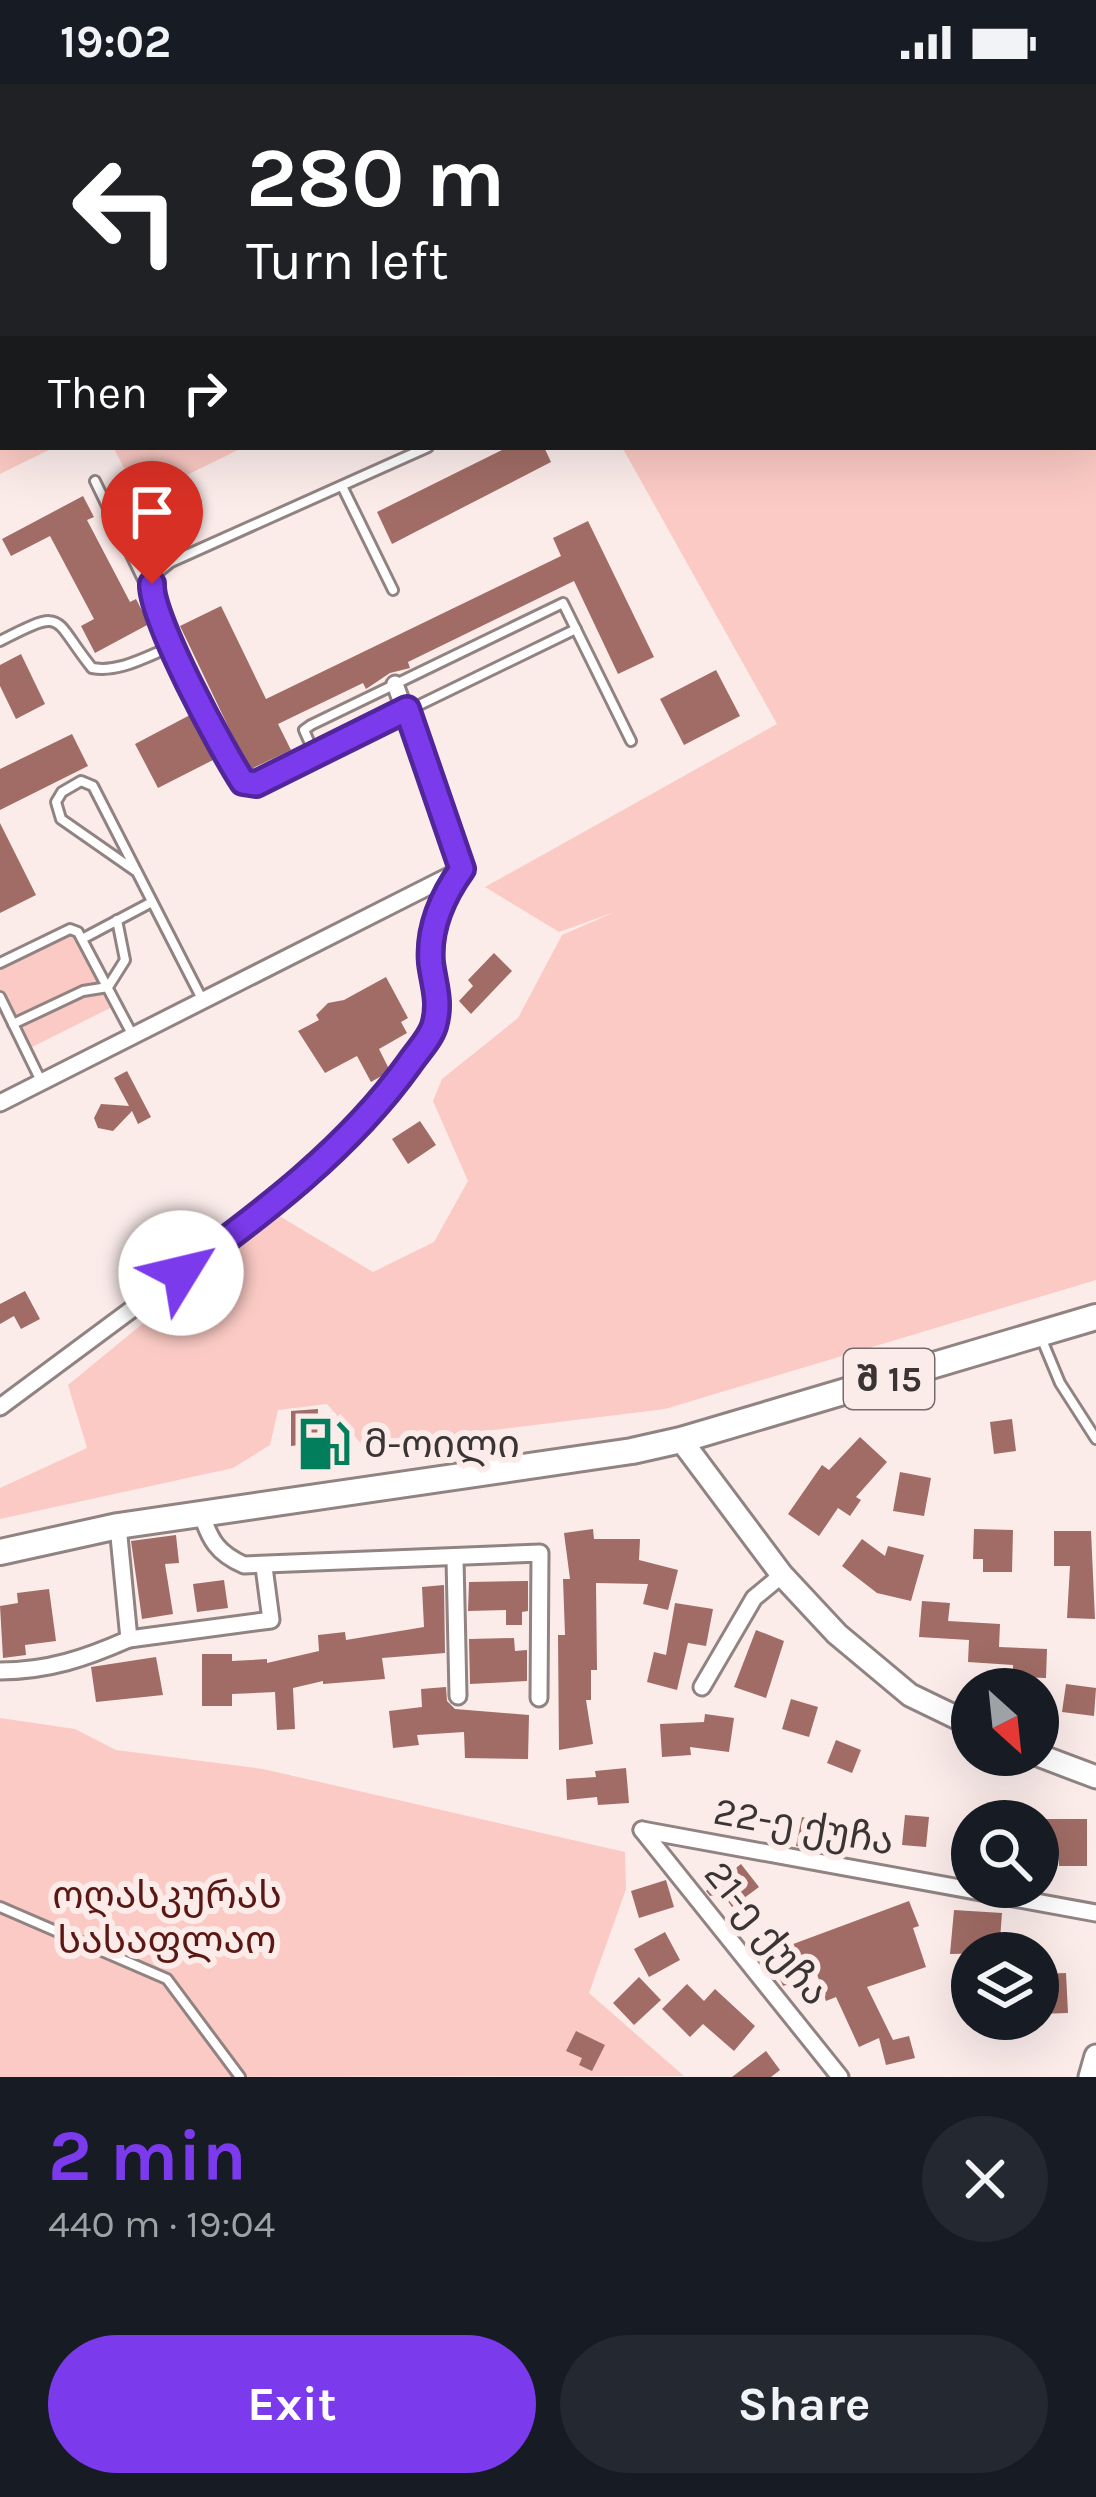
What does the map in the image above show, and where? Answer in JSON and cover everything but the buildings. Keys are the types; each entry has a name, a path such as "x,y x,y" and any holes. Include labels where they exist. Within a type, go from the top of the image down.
{"main road":[{"name":"შ 15","path":"0,1552 118,1526 632,1451 1096,1317"}],"street":[{"path":"395,684 462,869"},
{"path":"0,1103 462,869"},
{"path":"0,1407 289,1193 389,1092 433,1030 439,999 431,961 433,928 446,892 462,869"},
{"path":"681,1440 782,1575 837,1634 910,1695 951,1716"},
{"path":"201,1514 212,1544 244,1565 540,1553 539,1698"},
{"path":"118,1526 129,1639"},
{"path":"454,1559 458,1696"},
{"path":"0,1671 33,1671 80,1660 129,1639 271,1620 265,1567"},
{"path":"702,1688 754,1598 782,1575"},
{"path":"1059,1763 1096,1777"},
{"name":"22-ე ქუჩა","path":"642,1830 1096,1913"},
{"name":"21-ე ქუჩა","path":"642,1830 840,2077"},
{"path":"1090,2077 1096,2056"}],"lane":[{"path":"151,596 156,574 171,562 421,450"},
{"path":"94,482 243,782 256,784 576,629"},
{"path":"342,486 393,590"},
{"path":"315,755 304,730 563,603 631,741"},
{"path":"0,641 38,621 57,621 67,628 92,668 102,670 114,670 173,646"},
{"path":"137,872 61,819 56,802 62,792 81,782 93,786 202,999"},
{"path":"82,939 152,902"},
{"path":"14,1024 83,991 108,987 125,960 117,920"},
{"path":"0,963 70,929 78,932 132,1034"},
{"path":"0,997 40,1079"},
{"path":"1040,1335 1060,1383 1096,1439"},
{"path":"0,1907 167,1978 240,2077"}],"green space":[{"path":"0,450 49,450 0,474"},
{"path":"115,450 238,450 140,498"},
{"path":"624,450 1096,450 1096,1280 665,1409 363,1446 327,1404 278,1410 270,1445 233,1468 0,1519 0,1488 87,1448 68,1385 276,1214 373,1272 434,1242 468,1181 433,1101 442,1079 518,1018 562,935 615,912 559,932 485,887 777,724"},
{"path":"70,929 78,932 116,1005 26,1050 0,997 0,963"},
{"name":"ოღასკურას სასაფლაო","path":"0,1718 75,1729 116,1750 263,1769 625,1852 626,1889 589,1993 684,2076 0,2077"}],"place":[{"name":"მ-ოილი","path":"324,1444"}],"route":[{"path":"152,584 151,596 173,646 243,782 256,784 407,709 462,869 446,892 433,928 431,961 439,999 433,1030 389,1092 289,1193 181,1273"}]}
